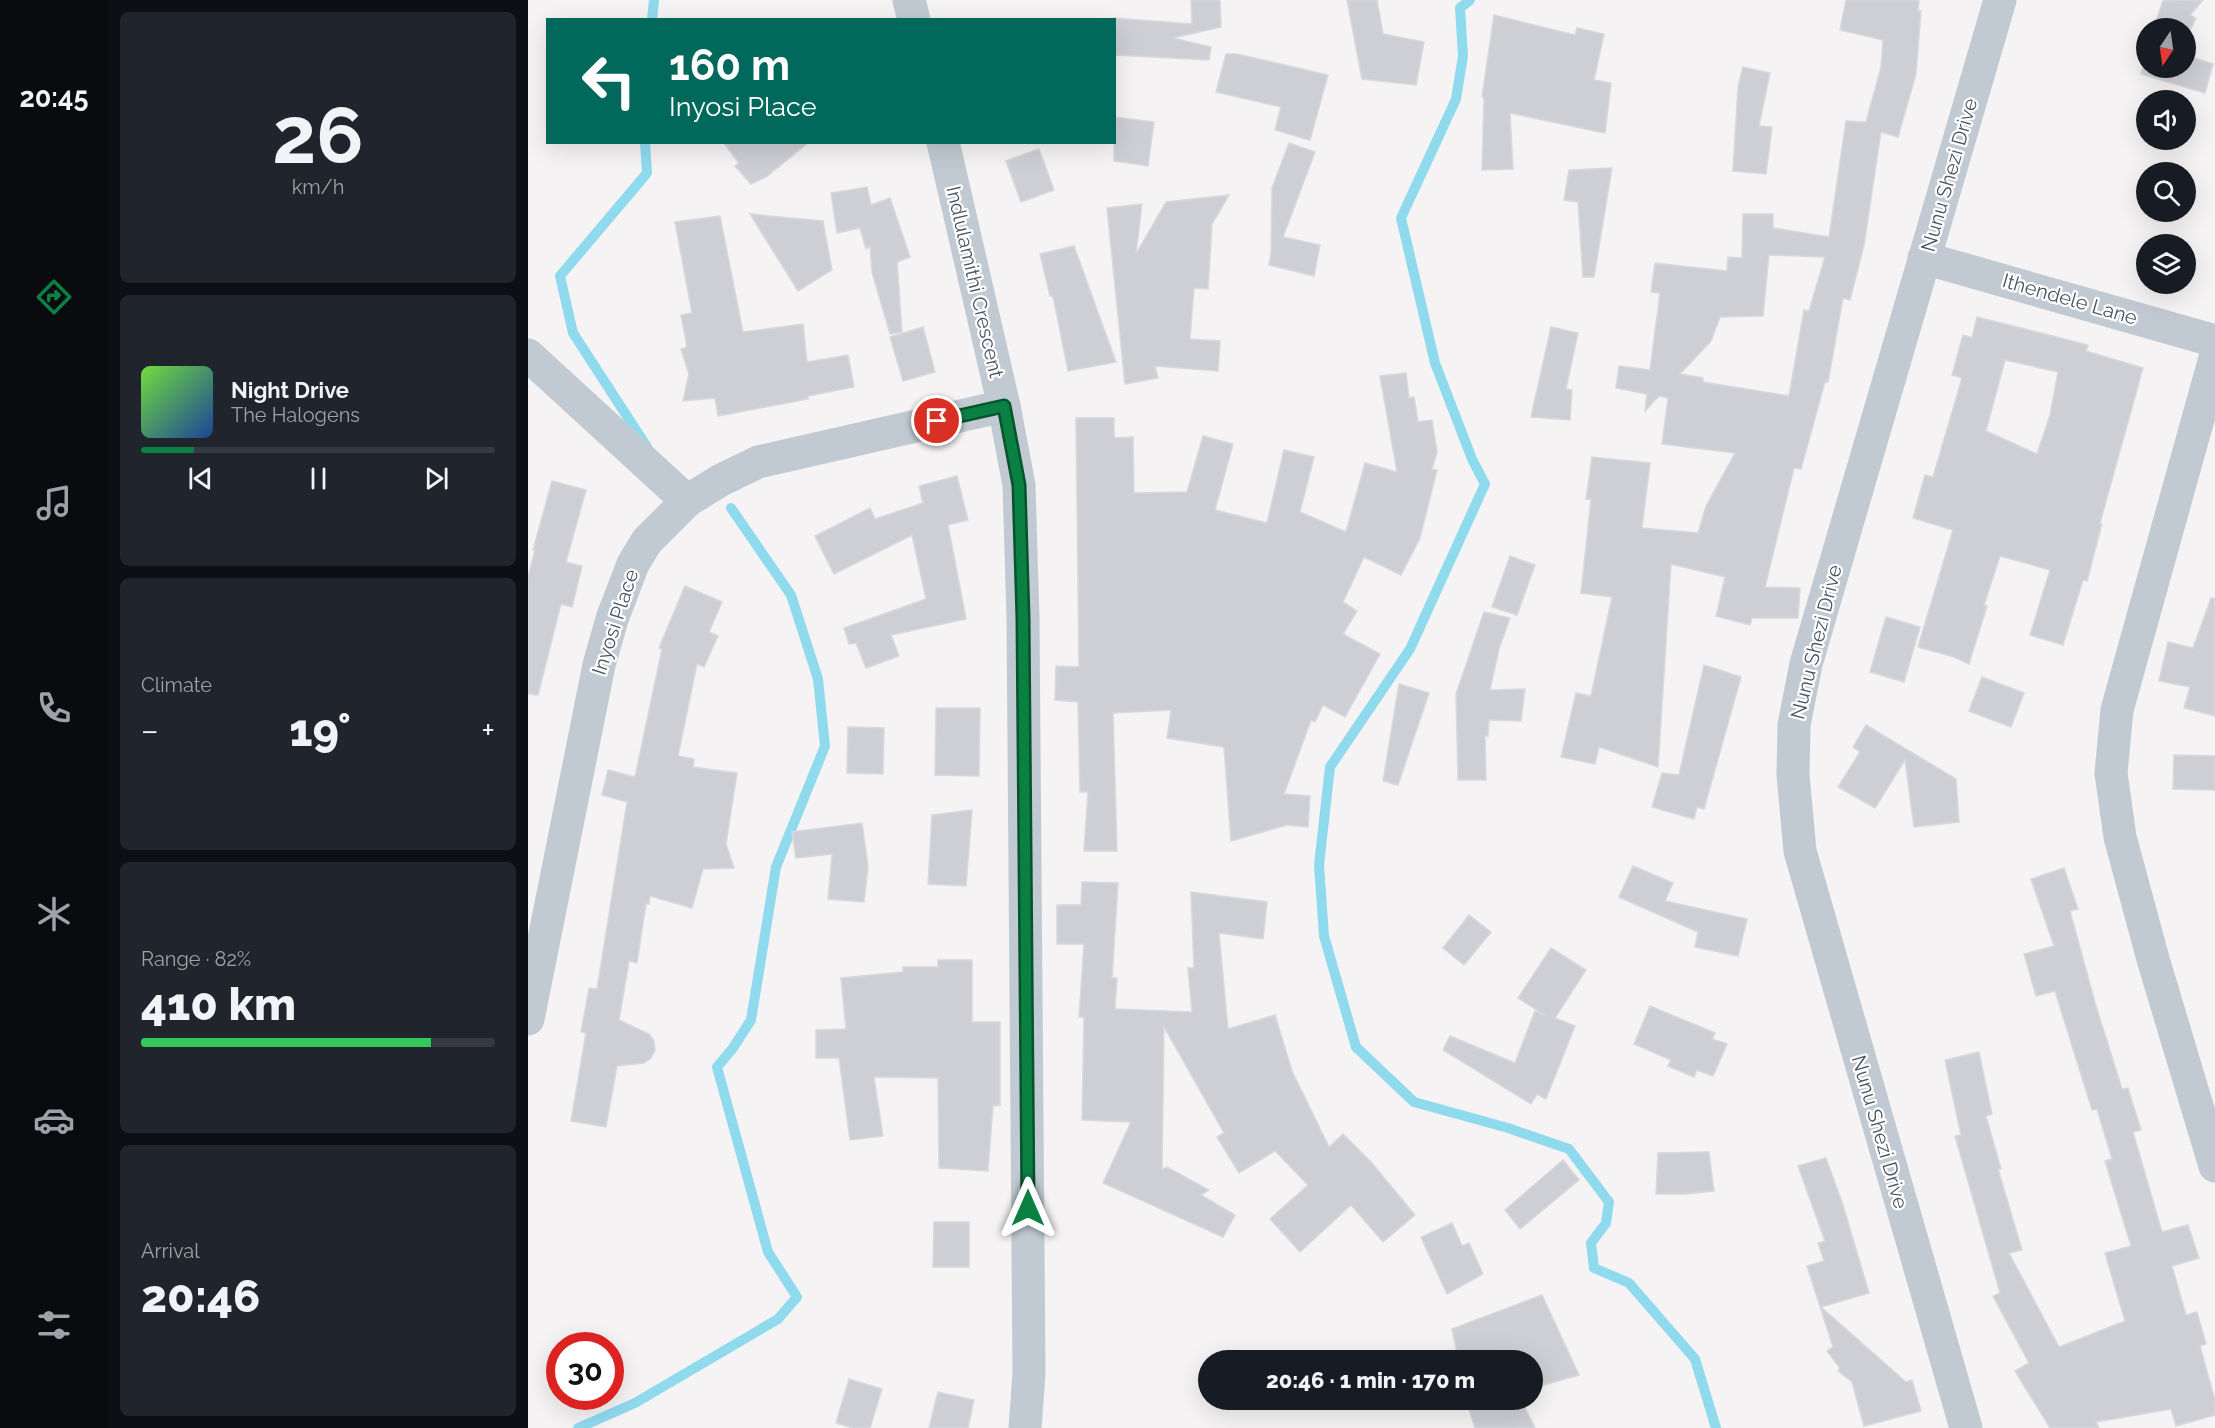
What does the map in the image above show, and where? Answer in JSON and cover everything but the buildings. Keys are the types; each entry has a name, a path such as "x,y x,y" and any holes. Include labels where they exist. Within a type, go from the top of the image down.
{"street":[{"path":"909,0 914,18"},
{"name":"Nunu Shezi Drive","path":"1966,1428 1800,851 1793,775 1794,725 1806,664 2000,0"},
{"name":"Indlulamithi Crescent","path":"943,144 1004,406 1019,485 1023,618 1029,1373 1025,1428"},
{"name":"Ithendele Lane","path":"1924,258 2215,341"},
{"path":"528,356 687,501"},
{"path":"2215,358 2117,710 2112,773 2120,837 2152,958 2215,1166"},
{"name":"Inyosi Place","path":"528,1018 541,880 612,619 633,564 647,541 687,501 721,480 758,462 1004,406"}],"waterway":[{"path":"652,18 654,0"},
{"path":"1470,0 1460,8 1463,56 1456,99 1401,218 1435,363 1472,459 1485,484 1410,649 1330,767 1319,865 1324,936 1356,1047 1414,1102 1508,1128 1569,1149 1609,1202 1606,1223 1591,1243 1594,1268 1629,1283 1695,1359 1716,1428"},
{"path":"645,144 647,173 560,276 573,333 647,447"},
{"path":"578,1428 635,1403 778,1319 797,1297 768,1252 717,1067 733,1048 751,1020 776,867 825,746 818,679 791,595 731,508"}],"route":[{"path":"937,421 1004,406 1019,485 1023,618 1028,1208"}]}
